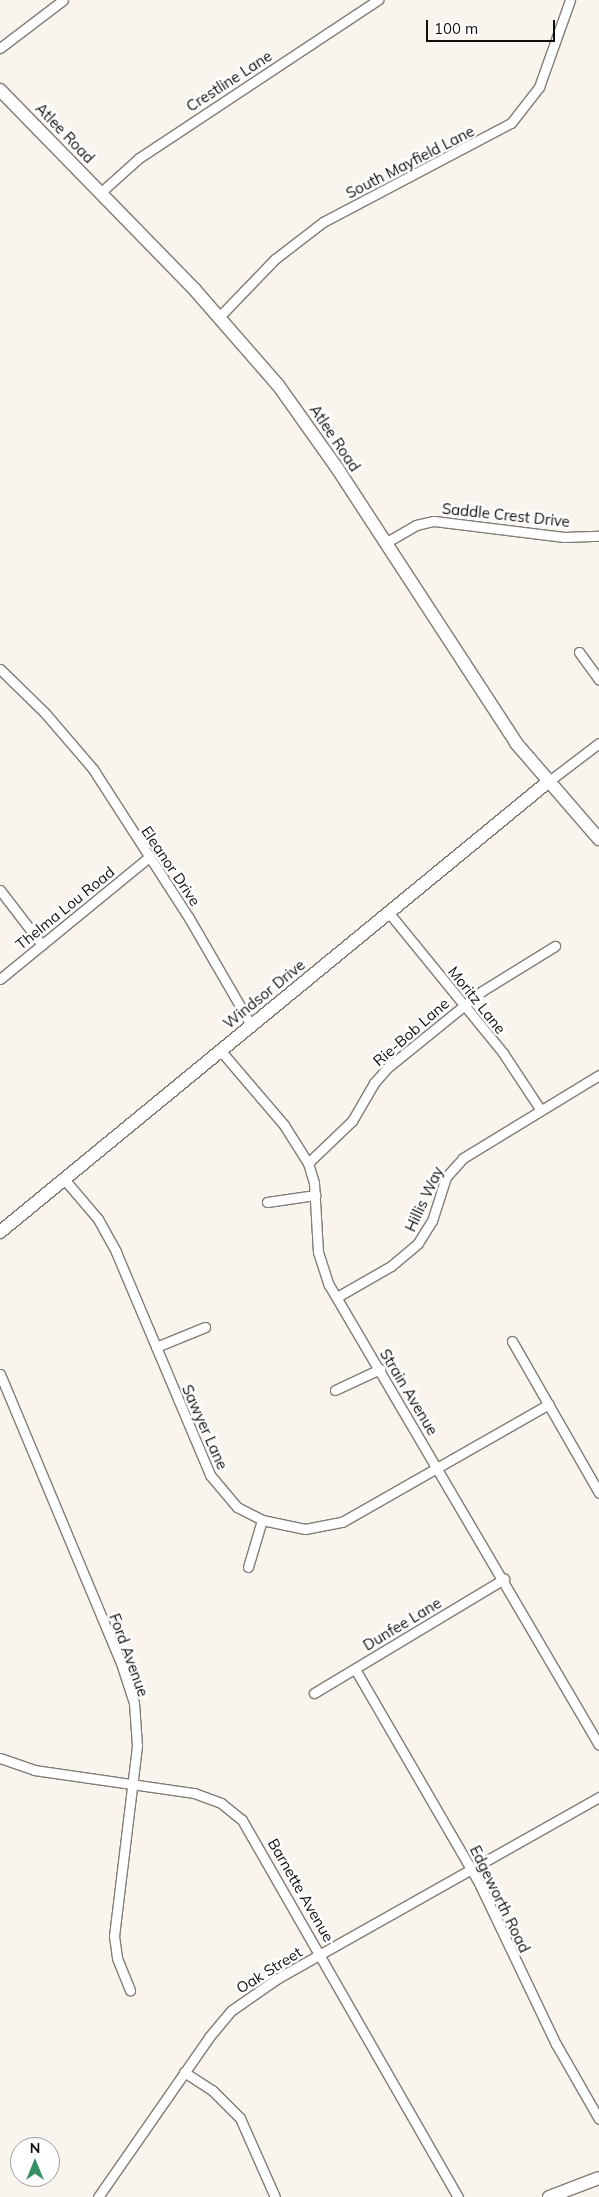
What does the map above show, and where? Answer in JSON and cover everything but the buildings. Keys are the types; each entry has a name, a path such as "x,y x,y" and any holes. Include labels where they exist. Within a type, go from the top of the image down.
{"main road":[{"name":"Atlee Road","path":"0,90 219,317 304,419 516,743 599,839"},
{"name":"Windsor Drive","path":"0,1232 548,781"},
{"path":"548,2197 599,2178"}],"street":[{"path":"0,48 63,0"},
{"name":"Crestline Lane","path":"100,193 139,158 378,0"},
{"name":"South Mayfield Lane","path":"219,317 275,259 323,222 511,123 539,87 570,0"},
{"name":"Saddle Crest Drive","path":"385,543 416,525 434,521 564,537 599,536"},
{"path":"579,652 599,680"},
{"name":"Eleanor Drive","path":"0,669 60,729 93,769 148,858 189,918 251,1025"},
{"path":"548,781 599,742"},
{"name":"Thelma Lou Road","path":"0,979 148,858"},
{"path":"0,890 42,945"},
{"name":"Moritz Lane","path":"389,913 503,1053 540,1109"},
{"name":"Rie-Bob Lane","path":"308,1163 352,1122 382,1073 464,1005 555,946"},
{"name":"Strain Avenue","path":"220,1050 284,1125 308,1163 315,1195 318,1252 337,1297 599,1744"},
{"name":"Hillis Way","path":"586,1081 599,1070"},
{"name":"Hillis Way","path":"337,1297 391,1266 418,1243 432,1221 446,1177 463,1158 540,1109 599,1075"},
{"name":"Sawyer Lane","path":"64,1179 106,1233 210,1474 237,1506 262,1520 305,1529 327,1527 356,1515 436,1466 548,1404"},
{"path":"267,1202 315,1195"},
{"path":"156,1347 205,1327"},
{"path":"512,1341 599,1493"},
{"path":"336,1390 380,1369"},
{"name":"Ford Avenue","path":"0,1374 128,1683 137,1724 134,1784 114,1936 117,1958 130,1991"},
{"path":"248,1567 262,1520"},
{"name":"Dunfee Lane","path":"314,1693 504,1579"},
{"name":"Edgeworth Road","path":"355,1669 471,1870 556,2044 599,2119"},
{"name":"Barnette Avenue","path":"0,1758 34,1770 194,1793 232,1811 251,1831 458,2197"},
{"name":"Oak Street","path":"98,2197 184,2072 232,2010 278,1978 599,1797"},
{"path":"184,2072 212,2090 240,2118 275,2197"}]}
